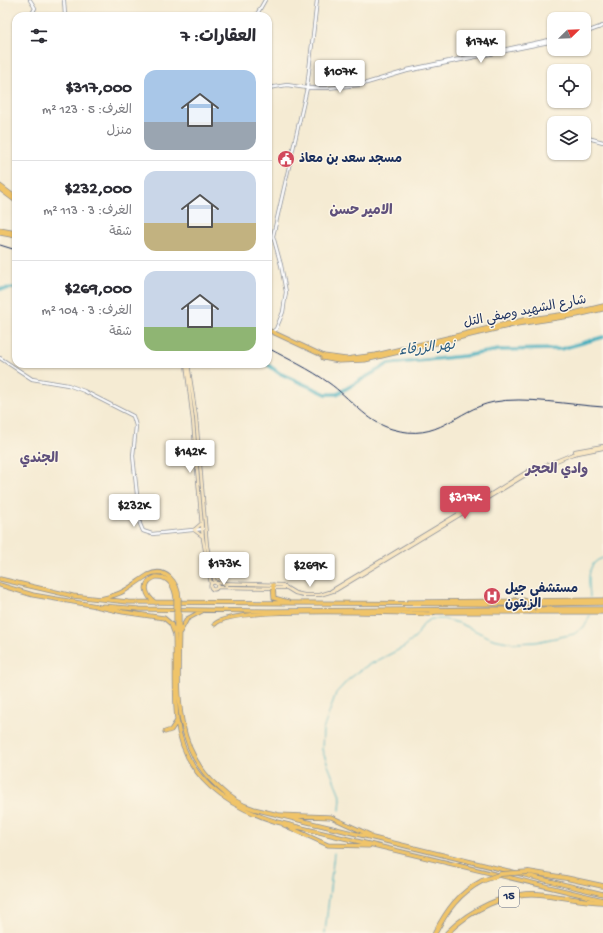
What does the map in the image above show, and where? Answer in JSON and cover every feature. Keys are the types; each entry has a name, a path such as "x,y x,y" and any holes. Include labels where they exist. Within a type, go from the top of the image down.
{"highway":[{"name":"15","path":"435,933 445,914 464,891 482,881 508,872 528,872 603,886"},
{"name":"15","path":"447,933 478,910 497,901 516,896 538,894 603,901"}],"main road":[{"path":"0,187 12,195"},
{"path":"0,187 12,198"},
{"path":"0,231 12,233"},
{"name":"شارع الشهيد وصفي التل","path":"272,333 327,360 352,361 374,358 517,324 577,315 603,308"},
{"path":"187,368 193,417 201,521 217,588"},
{"path":"188,368 196,417 203,539 212,589 272,586"},
{"path":"211,584 272,586 288,588 304,595 320,595 337,590 534,470 573,454 603,447"},
{"path":"201,521 199,527 194,530 200,534 203,539"},
{"path":"211,564 217,578 226,585"},
{"path":"96,600 121,593 148,576 159,573 167,575 173,580 178,588 177,721 184,750 195,769 215,790 243,810 278,822 328,845 376,846"},
{"path":"157,603 150,599 146,590 148,582 156,577 165,578 171,583 178,599"},
{"path":"0,579 96,600 157,603 289,603 342,601 512,604"},
{"path":"0,585 33,595 164,618 171,624 178,636"},
{"path":"265,603 271,598 272,586"},
{"path":"272,586 274,598 289,603"},
{"path":"406,602 422,600 515,600 524,602 534,600 603,600"},
{"path":"515,600 520,607 518,612"},
{"path":"533,611 530,605 534,600"},
{"path":"524,602 533,611 603,612"},
{"path":"518,612 524,602"},
{"path":"537,604 603,603"},
{"path":"95,606 132,609 268,612 432,614 435,612"},
{"path":"215,624 222,619 268,612 512,609"},
{"path":"406,610 435,612 518,612 603,609"},
{"path":"178,636 187,619 203,610"},
{"path":"177,699 186,739 202,772 230,798 248,808 603,894"},
{"path":"170,731 177,721"},
{"path":"165,732 170,731 180,736"},
{"path":"274,815 331,817 378,839"},
{"path":"278,822 603,901"}],"street":[{"path":"30,0 35,8 33,12"},
{"path":"64,0 65,12"},
{"path":"258,12 265,0"},
{"path":"272,331 276,329 280,320 285,304 286,292 281,264 273,236 307,88 317,0"},
{"path":"591,31 603,26"},
{"path":"272,87 289,85 307,88 360,85 407,71 547,41"},
{"path":"591,139 603,142"},
{"path":"0,358 12,366"},
{"path":"15,368 30,378 68,385 84,391 132,415 136,423 133,450 140,524 143,531 152,534 203,529"}],"waterway":[{"name":"نهر الزرقاء","path":"0,289 12,288"},
{"name":"نهر الزرقاء","path":"272,368 279,373 326,394 337,394 388,364 464,356 499,350 561,349 603,337"},
{"path":"590,597 589,574 593,564 597,560 603,558"},
{"path":"340,810 341,798 322,750 323,730 336,693 349,679 365,667 404,647 416,637 424,623 431,619 443,619 459,623 493,639 513,643 536,642 574,634 585,626 590,615"},
{"path":"325,933 334,853"}],"tunnel":[{"path":"512,604 537,604"},
{"path":"515,609 528,609"}],"railway":[{"path":"0,245 12,249"},
{"path":"272,350 322,378 374,421 392,429 409,432 423,432 435,429 480,406 506,400 533,400 603,407"}],"place":[{"name":"مسجد سعد بن معاذ","path":"286,159"},
{"name":"مستشفى جيل الزيتون","path":"492,596"}],"district":[{"name":"الامير حسن","path":"361,211"},
{"name":"الجندي","path":"39,459"},
{"name":"وادي الحجر","path":"557,470"}]}
